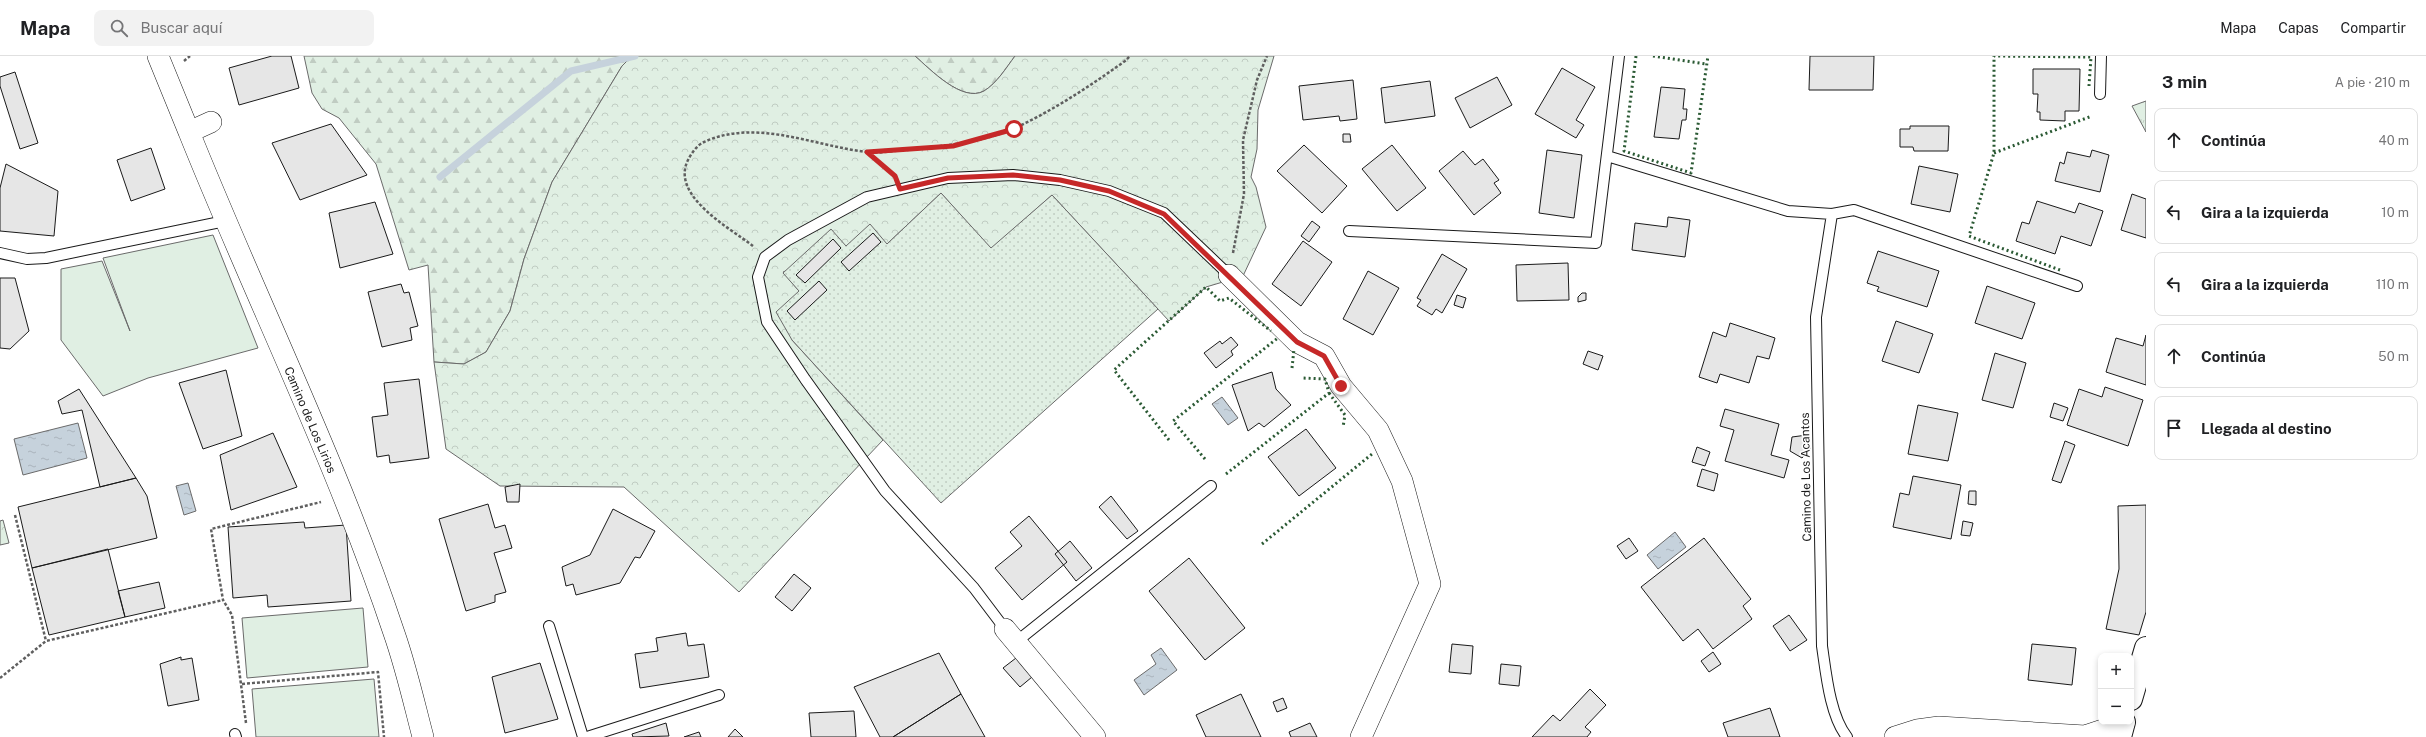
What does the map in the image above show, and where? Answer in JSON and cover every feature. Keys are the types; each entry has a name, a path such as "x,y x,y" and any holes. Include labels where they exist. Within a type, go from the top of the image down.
{"street":[{"name":"Camino de Los Lirios","path":"158,56 225,221 344,498 395,634 423,737"},
{"path":"189,132 211,122"},
{"path":"1229,276 1297,342 1324,356 1341,386 1378,430 1402,481 1430,584 1361,737"},
{"path":"1010,636 1095,737"},
{"path":"2134,689 2146,648"},
{"path":"1895,737 1917,730 1939,727 2085,736 2123,727"}],"lane":[{"path":"1349,231 1596,244 1619,56"},
{"path":"2100,94 2101,56"},
{"path":"1607,156 1788,211 1832,214 1854,210 2077,286"},
{"path":"1211,486 1010,636 974,588 885,491 767,322 758,277 766,257 788,240 868,197 948,178 1013,175 1060,180 1109,191 1164,214 1229,276"},
{"name":"Camino de Los Acantos","path":"1832,214 1816,317 1822,646 1828,687 1842,730 1847,737"},
{"path":"0,253 27,259 46,258 225,221"},
{"path":"549,626 583,737"},
{"path":"587,737 719,695"}],"path":[{"path":"766,257 691,196 685,181 686,164 690,155 702,142 726,136 760,133 867,152 953,146 1014,129 1084,90 1126,61 1130,56"},
{"path":"1229,276 1244,194 1243,140 1257,80 1267,56"},
{"path":"867,152 895,176 900,189"},
{"path":"247,729 232,615 223,600 211,530 259,516 344,498"},
{"path":"15,515 46,642"},
{"path":"0,678 46,642 223,600"},
{"path":"242,684 378,672 384,737"}],"green space":[{"path":"304,56 632,56 622,66 552,182 524,259 510,311 486,352 464,364 434,362 428,265 409,270 376,164 339,118 322,109 312,93"},
{"path":"632,56 915,56 956,89 975,93 989,88 1015,56 1274,56 1258,110 1257,149 1251,177 1256,187 1266,227 1243,276 1206,287 1169,321 1052,195 991,249 941,193 887,244 846,246 783,272 799,291 792,340 883,440 739,592 624,487 500,486 446,449 434,362 464,364 486,352 510,311 524,259 552,182 622,66"},
{"path":"915,56 1015,56 989,88 975,93 956,89"},
{"path":"2146,101 2146,132 2132,106"},
{"path":"941,193 991,248 1052,195 1158,309 941,503 792,340 776,312 799,291 783,273 831,229 846,246 870,224 887,244"},
{"path":"213,235 258,348 148,378 103,396 61,340 61,269 102,261 130,331 103,258"},
{"path":"3,520 9,543 0,545 0,521"},
{"path":"363,608 368,667 247,678 242,618"},
{"path":"374,679 379,737 256,737 252,689"}],"water":[{"path":"1222,397 1238,418 1228,425 1212,404"},
{"path":"78,423 87,458 23,475 14,439"},
{"path":"188,483 196,511 184,515 176,486"},
{"path":"1675,532 1686,547 1658,569 1647,555"},
{"path":"1161,648 1177,670 1144,695 1134,680 1156,664 1151,655"}],"building":[{"path":"272,56 291,56 299,88 239,105 229,68"},
{"path":"1810,56 1874,56 1873,90 1809,90"},
{"path":"1562,68 1595,87 1576,120 1584,125 1576,138 1535,114"},
{"path":"2033,69 2080,69 2079,111 2065,111 2065,121 2040,120 2040,112 2037,112 2038,94 2033,94"},
{"path":"15,72 38,143 20,149 0,86 0,77"},
{"path":"1497,77 1512,105 1470,128 1455,98"},
{"path":"1353,80 1357,119 1340,121 1339,116 1303,120 1299,86"},
{"path":"1430,81 1435,116 1385,123 1381,88"},
{"path":"1661,87 1685,89 1683,109 1687,109 1686,120 1682,120 1679,139 1654,137"},
{"path":"331,124 367,175 300,200 272,143"},
{"path":"1910,126 1949,126 1948,151 1914,151 1913,147 1900,147 1900,129 1910,129"},
{"path":"1343,134 1350,134 1351,142 1343,142"},
{"path":"1304,145 1347,186 1322,213 1277,171"},
{"path":"1392,145 1426,188 1397,211 1362,169"},
{"path":"151,148 165,189 131,201 117,160"},
{"path":"1547,150 1582,155 1574,218 1539,213"},
{"path":"2092,150 2109,155 2100,192 2055,181 2060,162 2064,164 2067,152 2090,157"},
{"path":"1463,151 1475,165 1483,159 1499,180 1494,183 1501,193 1474,215 1439,171"},
{"path":"6,164 58,191 54,236 0,231 0,188"},
{"path":"1919,166 1958,174 1950,212 1911,204"},
{"path":"2132,194 2146,199 2146,238 2121,230"},
{"path":"2037,201 2075,213 2079,203 2103,211 2091,246 2061,236 2055,254 2016,241 2022,222 2029,224"},
{"path":"375,202 393,254 340,268 329,213"},
{"path":"1668,217 1690,220 1685,257 1632,250 1635,223 1667,227"},
{"path":"1312,221 1320,227 1309,242 1301,236"},
{"path":"873,233 881,242 849,271 841,262"},
{"path":"833,239 841,248 805,283 796,275"},
{"path":"1303,241 1332,262 1301,306 1272,284"},
{"path":"1878,251 1939,271 1927,307 1877,291 1879,287 1867,283"},
{"path":"1442,254 1467,269 1442,313 1436,309 1432,315 1417,306 1421,300 1417,298"},
{"path":"1568,263 1569,300 1517,301 1516,265"},
{"path":"1368,271 1399,288 1373,335 1343,319"},
{"path":"0,278 15,278 29,331 10,349 0,348"},
{"path":"819,281 827,290 795,320 787,311"},
{"path":"401,284 404,293 409,292 418,326 410,328 412,340 382,347 368,292"},
{"path":"1987,286 2035,303 2022,339 1975,323"},
{"path":"1582,293 1586,293 1586,300 1578,302 1578,297"},
{"path":"1457,295 1466,298 1463,308 1454,305"},
{"path":"1896,321 1933,334 1919,373 1882,361"},
{"path":"1730,323 1775,338 1769,359 1757,356 1749,383 1720,374 1717,383 1699,377 1713,332 1726,337"},
{"path":"2146,335 2146,385 2106,372 2116,338 2143,346"},
{"path":"1231,337 1238,345 1231,351 1233,355 1216,368 1204,353 1220,341 1222,344"},
{"path":"1588,351 1603,356 1598,370 1583,364"},
{"path":"1995,353 2026,363 2013,408 1982,400"},
{"path":"226,370 242,436 203,449 179,383"},
{"path":"1272,372 1276,389 1291,405 1264,427 1259,423 1248,431 1232,385"},
{"path":"419,379 429,458 390,463 389,455 377,457 372,417 388,415 384,383"},
{"path":"2105,387 2143,400 2128,446 2067,425 2079,389 2102,397"},
{"path":"79,389 136,478 100,487 82,410 62,414 58,401"},
{"path":"2054,403 2068,408 2063,421 2050,417"},
{"path":"1918,405 1958,413 1948,461 1908,454"},
{"path":"1725,409 1779,424 1771,455 1789,460 1784,478 1725,461 1734,430 1720,426"},
{"path":"1306,429 1336,468 1299,496 1268,457"},
{"path":"273,433 297,487 231,510 220,455"},
{"path":"1807,435 1810,449 1802,458 1790,451 1792,437"},
{"path":"2065,441 2075,445 2061,483 2052,480"},
{"path":"1697,447 1710,452 1705,466 1692,462"},
{"path":"1702,469 1718,474 1714,491 1697,486"},
{"path":"1913,476 1961,485 1951,539 1893,527 1900,493 1909,495"},
{"path":"136,478 147,496 157,538 32,568 18,507"},
{"path":"520,484 519,502 507,502 505,487"},
{"path":"1969,491 1976,491 1976,505 1968,504"},
{"path":"1111,496 1138,531 1127,539 1099,507"},
{"path":"488,504 495,528 505,525 512,548 494,553 506,592 495,595 495,602 466,611 439,519"},
{"path":"2146,505 2146,612 2139,635 2106,629 2119,569 2118,506"},
{"path":"613,509 655,531 640,558 635,557 620,583 576,595 573,584 566,586 562,567 590,555"},
{"path":"1029,516 1067,562 1022,600 995,568 1022,546 1010,532"},
{"path":"1963,521 1973,523 1970,536 1961,535"},
{"path":"304,522 305,528 346,525 351,601 268,607 267,595 233,598 228,527"},
{"path":"1629,538 1638,551 1626,559 1617,546"},
{"path":"1704,538 1751,599 1743,606 1752,619 1713,649 1698,629 1683,641 1641,587"},
{"path":"1070,541 1092,568 1076,581 1055,554"},
{"path":"108,549 125,617 49,635 32,568"},
{"path":"1189,558 1245,628 1205,660 1149,591"},
{"path":"794,574 811,588 792,611 775,597"},
{"path":"159,582 165,608 125,617 118,591"},
{"path":"1789,615 1807,640 1790,651 1773,626"},
{"path":"686,633 688,646 704,644 709,677 640,688 635,654 658,651 656,638"},
{"path":"1452,644 1473,646 1471,674 1449,672"},
{"path":"2032,644 2076,648 2072,685 2028,680"},
{"path":"1713,652 1721,664 1709,672 1701,661"},
{"path":"939,653 961,694 893,737 880,737 854,687"},
{"path":"181,657 181,660 192,658 199,700 168,706 160,664"},
{"path":"1016,658 1032,677 1020,687 1003,668"},
{"path":"540,663 558,719 505,733 492,677"},
{"path":"1501,664 1521,666 1519,686 1499,684"},
{"path":"1590,689 1606,705 1585,727 1591,732 1587,737 1532,737 1553,715 1560,721"},
{"path":"961,694 985,737 893,737"},
{"path":"1241,694 1261,737 1206,737 1196,715"},
{"path":"1283,698 1287,708 1277,712 1273,702"},
{"path":"1770,708 1780,737 1728,737 1723,723"},
{"path":"854,711 856,737 811,737 809,713"},
{"path":"666,723 669,736 633,737 632,734"},
{"path":"1310,723 1317,737 1291,737 1289,732"},
{"path":"735,729 743,737 728,737"},
{"path":"699,732 701,737 684,737"}],"waterway":[{"path":"440,177 571,71 635,56"}],"hedge":[{"path":"1636,56 1624,151 1691,173 1708,56"},
{"path":"1653,56 1706,64"},
{"path":"2060,270 1969,236 1994,153 1994,56 2091,57 2089,86"},
{"path":"1994,153 2092,116"},
{"path":"1169,440 1114,370 1206,287 1220,301 1229,298 1271,331"},
{"path":"1205,459 1173,421 1279,337"},
{"path":"1292,368 1294,349"},
{"path":"1226,474 1329,393 1325,379 1302,378"},
{"path":"1329,393 1345,415 1343,427"},
{"path":"1262,544 1372,454"}],"route":[{"path":"1014,129 953,146 867,152 895,176 900,189 948,178 1013,175 1060,180 1109,191 1164,214 1297,342 1324,356 1341,386"}]}
